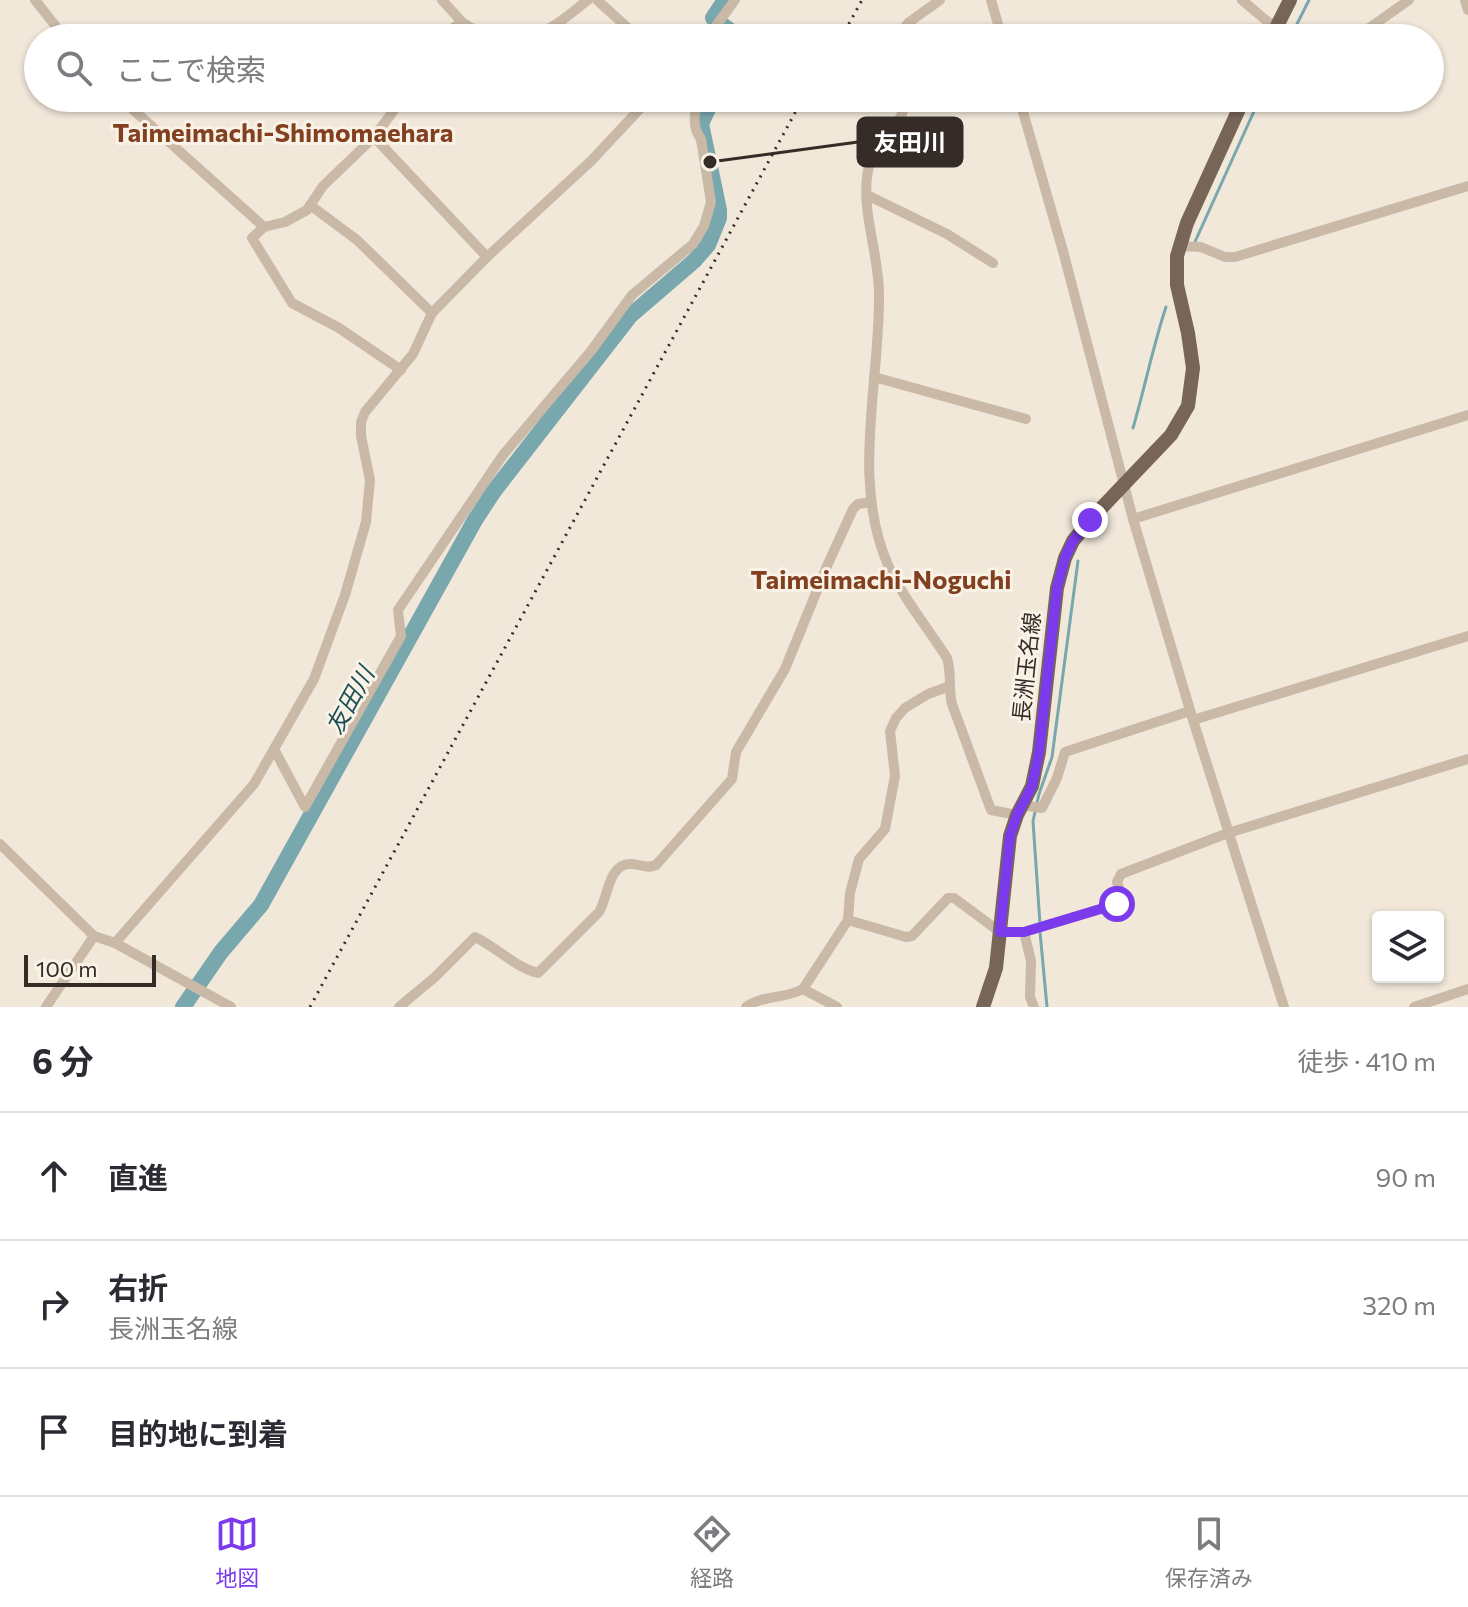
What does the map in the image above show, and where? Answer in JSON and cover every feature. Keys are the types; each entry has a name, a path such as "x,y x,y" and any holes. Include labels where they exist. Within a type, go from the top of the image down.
{"main road":[{"path":"1288,24 1290,0"},
{"name":"長洲玉名線","path":"983,1007 996,968 1010,836 1027,808 1039,752 1057,588 1065,558 1073,541 1090,520 1171,435 1188,406 1193,368 1177,285 1177,256 1187,223 1238,112"}],"street":[{"path":"35,0 54,24"},
{"path":"442,0 465,24"},
{"path":"555,24 588,0"},
{"path":"597,0 624,24"},
{"path":"720,24 735,0"},
{"path":"907,24 940,0"},
{"path":"991,0 998,24"},
{"path":"1242,0 1274,24"},
{"path":"1375,24 1409,0"},
{"path":"1465,0 1468,10"},
{"path":"136,112 264,227"},
{"path":"393,112 374,137 323,186 307,210 285,222 264,227 252,238 292,303 339,328 401,370"},
{"path":"115,943 254,784 314,679 360,549 370,496 361,422 365,412 413,354 432,313 487,257 591,161 637,112"},
{"path":"274,749 305,807 401,636 398,610 503,455 591,351 632,295 693,244 704,226 711,202 701,139 695,132 695,112"},
{"path":"902,112 899,122 869,165 867,195 879,292 871,407 871,502 887,563 947,658 951,671 952,704 991,810 1042,808 1057,778 1065,752 1468,636"},
{"path":"1023,112 1133,519 1284,1007"},
{"path":"374,137 487,257"},
{"path":"1180,246 1201,247 1225,257 1235,257 1468,186"},
{"path":"867,195 947,234 993,263"},
{"path":"310,205 357,240 432,313"},
{"path":"874,377 1026,419"},
{"path":"1133,519 1468,415"},
{"path":"399,1007 475,937 538,973 599,912 606,902 611,877 620,867 628,863 650,868 656,865 732,779 736,752 785,669 853,509 858,504 871,502"},
{"path":"746,1007 754,1001 793,995 803,989 848,920 850,893 859,859 885,829 893,799 895,776 890,731 905,708 928,694 950,686"},
{"path":"848,920 854,919 906,937 912,936 948,898 954,898 1000,932 1024,932 1117,904 1122,897 1117,882 1121,874 1228,833 1468,759"},
{"path":"0,844 94,936 115,943 231,1007"},
{"path":"1024,932 1031,961 1030,997 1034,1007"},
{"path":"46,1007 94,936"},
{"path":"803,989 837,1007"},
{"path":"1414,1007 1468,989"}],"waterway":[{"name":"友田川","path":"721,24 713,18 725,0"},
{"path":"1297,24 1309,0"},
{"name":"友田川","path":"183,1007 221,952 261,905 494,491 630,316 694,261 708,245 719,210 701,124 707,112"},
{"path":"1194,244 1254,112"},
{"path":"1133,428 1166,307"},
{"path":"1040,924 1033,821 1052,757 1078,561"},
{"path":"1040,932 1047,1007"}],"railway":[{"path":"849,24 862,0"},
{"path":"310,1007 795,112"}],"place":[{"name":"友田川","path":"710,162"}],"district":[{"name":"Taimeimachi-Shimomaehara","path":"283,131"},
{"name":"Taimeimachi-Noguchi","path":"881,578"}],"route":[{"path":"1090,520 1073,541 1057,588 1039,752 1032,786 1010,836 1000,932 1024,932 1117,904"}]}
